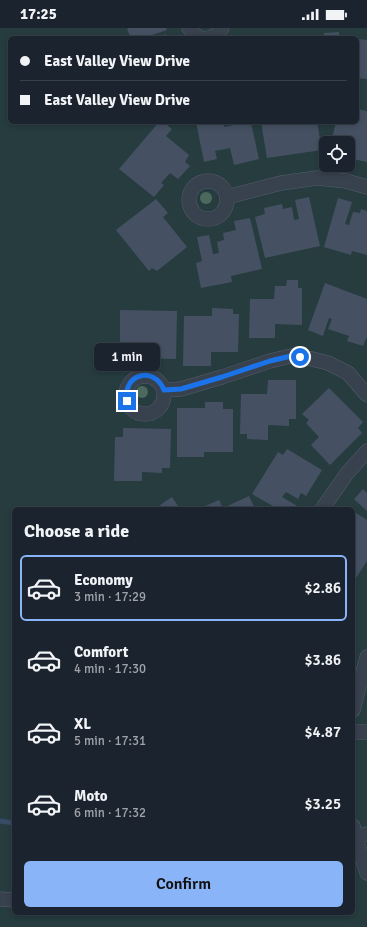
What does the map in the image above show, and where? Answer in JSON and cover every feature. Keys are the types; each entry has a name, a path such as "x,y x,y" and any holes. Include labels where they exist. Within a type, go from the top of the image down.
{"street":[{"path":"189,28 196,36"},
{"path":"215,36 222,28"},
{"path":"227,197 281,183 317,178 346,181 367,186"},
{"path":"164,390 181,389 270,361 291,356 328,363 348,373 367,395"},
{"path":"323,507 348,472 367,451"},
{"path":"355,703 367,657"},
{"path":"355,732 367,732"},
{"path":"357,833 367,873"},
{"path":"0,899 12,900"}],"green space":[{"path":"0,28 367,28 367,927 0,927"}],"building":[{"path":"166,28 167,30 152,36 130,36 127,29"},
{"path":"339,32 339,36 324,36 324,33"},
{"path":"359,39 367,40 367,79 359,78"},
{"path":"359,109 367,111 367,162 355,159 355,136 333,136 336,124 359,124"},
{"path":"157,124 166,124 172,129 166,136 189,155 185,162 190,166 178,179 170,173 161,183 164,185 154,197 119,169"},
{"path":"196,124 223,124 224,127 233,124 251,124 259,159 234,165 230,148 215,151 217,159 204,162"},
{"path":"261,124 317,124 320,136 319,150 267,158"},
{"path":"309,197 320,246 265,258 255,217 265,214 264,208 282,204 283,209 292,207 294,220 299,219 295,200"},
{"path":"338,198 352,202 345,224 349,225 353,212 360,213 361,209 367,211 367,255 352,251 351,255 324,247"},
{"path":"156,199 168,213 163,217 187,247 157,271 152,268 149,271 116,230"},
{"path":"250,218 262,269 231,276 232,282 201,288 196,263 202,261 197,237 209,235 213,254 219,253 217,242 224,240 223,233 236,230 234,221"},
{"path":"287,280 298,280 298,288 302,288 302,325 275,324 275,338 249,338 250,299 274,299 275,286 286,286"},
{"path":"325,283 367,299 367,337 363,346 347,341 349,336 328,329 332,319 329,318 323,336 308,330"},
{"path":"212,308 233,309 233,314 239,314 238,352 211,352 211,366 183,366 184,316 212,316"},
{"path":"120,310 177,311 176,359 130,358 130,352 120,352"},
{"path":"268,380 296,380 296,419 289,419 289,426 268,425 268,440 247,439 247,434 240,434 241,394 267,394"},
{"path":"329,388 363,422 358,428 362,433 330,465 311,445 319,437 306,423 309,420 302,414"},
{"path":"205,402 223,402 223,409 233,409 233,452 204,452 204,457 177,457 177,408 205,408"},
{"path":"123,428 171,429 170,468 162,468 162,473 142,472 142,481 114,481 115,437 123,437"},
{"path":"287,449 322,470 306,496 301,493 298,499 286,492 282,497 299,507 275,507 252,494 278,452 283,455"},
{"path":"363,489 367,493 367,511 354,499"},
{"path":"249,496 254,507 225,507"},
{"path":"172,497 179,507 161,507 160,505"},
{"path":"219,500 222,507 203,507"},
{"path":"355,512 367,520 367,561 356,578"}],"waterway":[{"path":"0,821 12,823"}],"route":[{"path":"127,401 127,389 130,383 140,376 152,377 162,385 164,390 181,389 270,361 291,356 300,357"}]}
